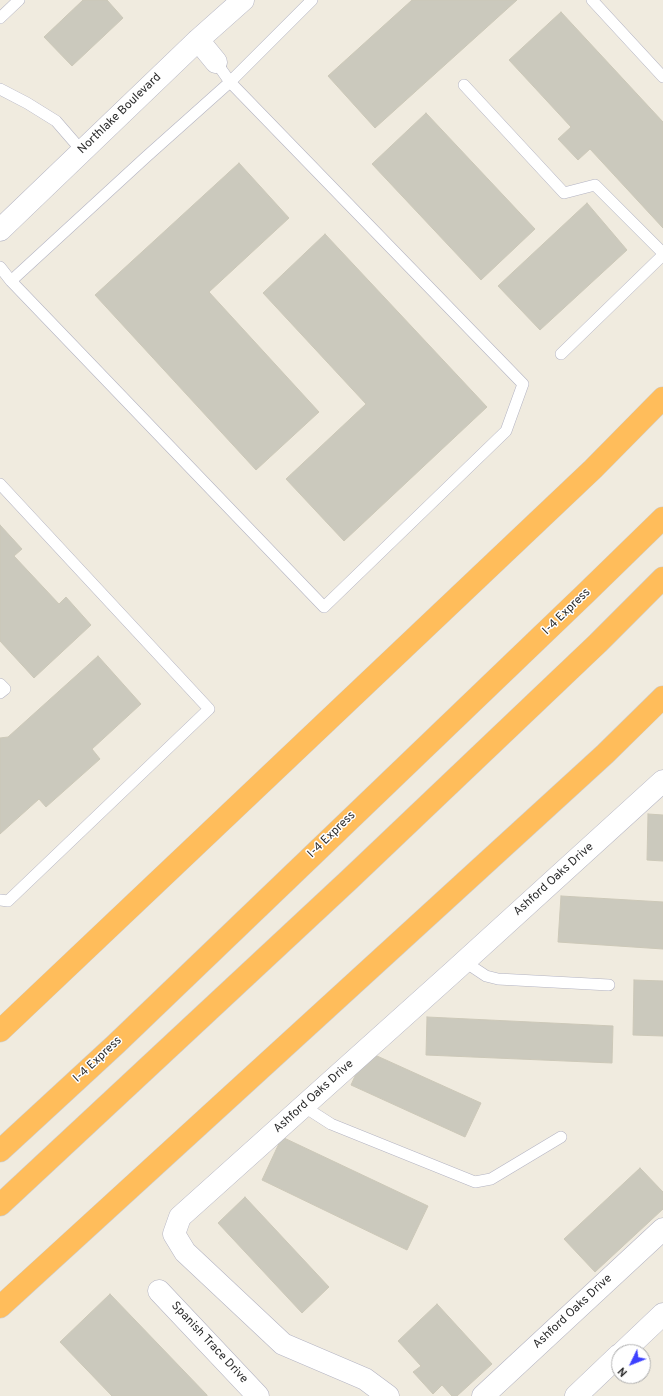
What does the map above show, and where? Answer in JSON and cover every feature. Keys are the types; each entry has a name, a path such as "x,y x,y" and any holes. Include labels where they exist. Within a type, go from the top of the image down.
{"highway":[{"path":"0,1032 588,475 663,398"},
{"name":"I-4 Express","path":"0,1151 116,1044 663,518"},
{"path":"0,1205 357,872 598,643 663,578"},
{"path":"0,1307 605,754 663,697"}],"street":[{"name":"Northlake Boulevard","path":"0,230 198,40 243,0"},
{"path":"198,40 216,62"},
{"name":"Ashford Oaks Drive","path":"388,1396 366,1379 283,1344 185,1252 174,1234 180,1217 465,962 663,781"},
{"name":"Ashford Oaks Drive","path":"483,1396 663,1228"},
{"name":"Spanish Trace Drive","path":"159,1291 258,1396"},
{"path":"631,1344 663,1314"},
{"path":"576,1396 611,1363"}],"lane":[{"path":"0,18 19,0"},
{"path":"11,281 230,82 312,0"},
{"path":"592,0 663,77"},
{"path":"0,267 11,281 324,607 506,431 523,384 230,82 216,62"},
{"path":"464,85 564,193 595,185 663,254 561,354"},
{"path":"0,89 27,103 56,121 82,151"},
{"path":"0,484 209,709 8,901 0,900"},
{"path":"0,684 4,689 0,693"},
{"path":"465,962 486,976 498,979 609,985"},
{"path":"303,1106 331,1124 475,1182 491,1179 562,1137"}],"building":[{"path":"83,0 107,0 123,18 72,66 44,37"},
{"path":"412,0 517,0 375,128 328,76"},
{"path":"561,12 663,122 663,228 590,149 578,160 558,139 571,127 509,60"},
{"path":"426,113 535,229 481,280 372,164"},
{"path":"239,163 289,218 209,292 319,412 256,470 95,295"},
{"path":"587,203 627,250 540,330 498,286"},
{"path":"325,234 487,407 344,541 286,479 366,404 263,293"},
{"path":"0,525 22,549 14,556 59,604 66,597 91,625 34,678 0,641"},
{"path":"98,656 141,704 92,749 100,759 46,807 39,799 0,834 0,738 8,737"},
{"path":"648,814 663,815 663,861 647,860"},
{"path":"561,896 663,902 663,949 558,942"},
{"path":"634,980 663,981 663,1036 633,1035"},
{"path":"427,1017 613,1026 612,1063 426,1055"},
{"path":"366,1051 481,1103 465,1137 351,1085"},
{"path":"282,1137 428,1206 407,1250 262,1180"},
{"path":"640,1168 663,1192 663,1209 595,1272 564,1239"},
{"path":"245,1197 329,1287 302,1313 218,1223"},
{"path":"110,1294 207,1396 112,1396 60,1342"},
{"path":"437,1304 492,1364 457,1396 452,1396 442,1385 433,1394 413,1372 421,1366 398,1341"}]}
